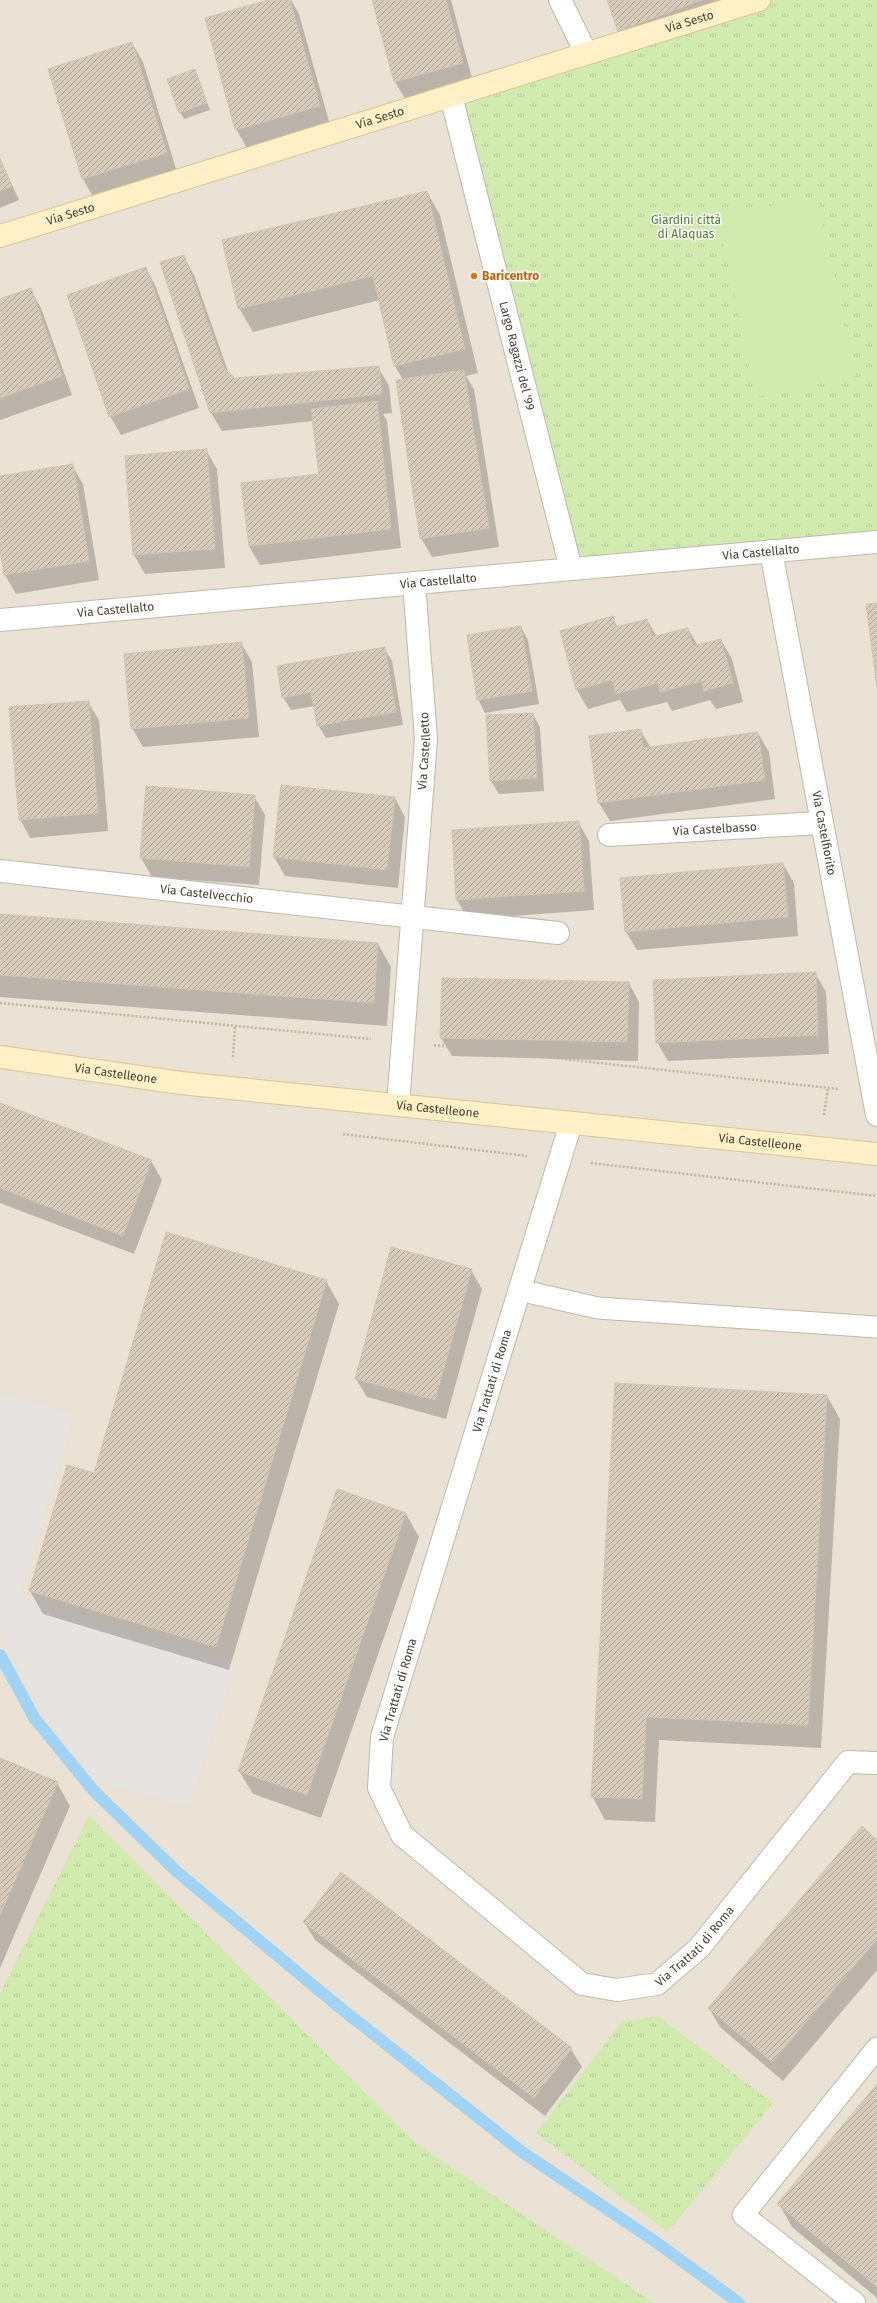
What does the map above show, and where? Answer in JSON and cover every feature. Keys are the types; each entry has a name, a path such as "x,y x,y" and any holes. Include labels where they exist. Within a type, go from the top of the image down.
{"main road":[{"name":"Via Sesto","path":"0,236 759,0"},
{"name":"Via Castelleone","path":"0,1057 181,1083 571,1124 877,1154"}],"street":[{"path":"560,0 586,53"},
{"name":"Largo Ragazzi del '99","path":"451,96 571,569"},
{"name":"Via Castellalto","path":"0,620 877,542"},
{"name":"Via Castelfiorito","path":"771,551 877,1115"},
{"name":"Via Castelletto","path":"398,1105 426,739 414,583"},
{"name":"Via Castelbasso","path":"609,835 821,823"},
{"name":"Via Castelvecchio","path":"0,872 413,918"},
{"path":"413,918 558,933"},
{"name":"Via Trattati di Roma","path":"571,1124 382,1737 379,1788 402,1835 582,1984 617,1990 657,1984 699,1948 848,1762 877,1763"}],"lane":[{"path":"520,1290 598,1308 877,1327"},
{"path":"855,2303 743,2215 877,2048"}],"path":[{"path":"0,1003 403,1042 873,1093"},
{"path":"340,1134 877,1196"}],"shaded area":[{"path":"0,0 877,0 877,2303 0,2303"},
{"path":"0,1392 75,1415 21,1594 236,1661 190,1807 98,1783 45,1717 0,1632"}],"green space":[{"name":"Giardini città di Alaquas","path":"762,0 877,0 877,541 573,565 459,101"},
{"path":"817,196 855,376 756,397 718,217"},
{"path":"89,1816 414,2142 654,2303 0,2303 0,1994"},
{"path":"658,2016 773,2103 668,2232 536,2133 622,2022"}],"building":[{"path":"268,0 290,0 320,106 235,130 205,18"},
{"path":"372,0 446,0 463,63 394,82"},
{"path":"607,0 702,0 618,31"},
{"path":"132,42 167,153 82,179 48,69"},
{"path":"195,69 207,103 179,113 167,79"},
{"path":"0,159 12,186 0,191"},
{"path":"427,191 465,349 394,366 373,276 238,309 222,240"},
{"path":"184,255 224,368 235,378 379,366 382,394 210,413 160,262"},
{"path":"146,267 189,389 109,417 67,295"},
{"path":"31,288 62,376 0,398 0,299"},
{"path":"464,370 489,528 420,539 396,380"},
{"path":"377,401 391,529 249,546 241,483 319,474 311,409"},
{"path":"207,449 215,549 133,555 125,456"},
{"path":"73,464 89,561 4,575 0,548 0,476"},
{"path":"877,603 877,687 866,604"},
{"path":"613,616 616,627 647,619 652,637 688,628 693,646 721,639 733,683 704,691 702,681 660,692 658,683 616,694 612,680 576,690 560,631"},
{"path":"521,626 532,691 477,700 467,635"},
{"path":"242,642 249,718 131,729 124,654"},
{"path":"385,647 396,712 317,726 311,692 282,698 277,666"},
{"path":"89,701 98,813 19,820 9,707"},
{"path":"533,713 537,778 490,781 486,715"},
{"path":"641,729 643,748 758,732 765,780 598,803 589,736"},
{"path":"281,785 395,797 387,870 273,857"},
{"path":"146,786 255,795 249,867 140,858"},
{"path":"579,821 584,891 456,900 452,830"},
{"path":"783,863 788,917 625,932 620,878"},
{"path":"0,914 378,943 374,1003 0,975"},
{"path":"816,972 818,1035 656,1043 653,980"},
{"path":"442,978 629,982 627,1042 440,1038"},
{"path":"0,1103 152,1160 123,1236 0,1188"},
{"path":"166,1232 327,1280 216,1647 29,1591 67,1465 94,1473"},
{"path":"391,1247 472,1269 435,1400 355,1379"},
{"path":"615,1383 827,1395 808,1725 646,1717 642,1799 591,1797"},
{"path":"337,1489 406,1513 307,1795 238,1771"},
{"path":"0,1758 58,1782 0,1915"},
{"path":"862,1826 877,1840 877,1939 772,2062 708,2008"},
{"path":"341,1872 572,2048 534,2098 303,1922"},
{"path":"877,2084 877,2287 777,2204"}],"waterway":[{"path":"0,1655 35,1719 93,1790 176,1871 333,2002 522,2152 656,2242 739,2303"}],"place":[{"name":"Baricentro","path":"474,276"}]}
